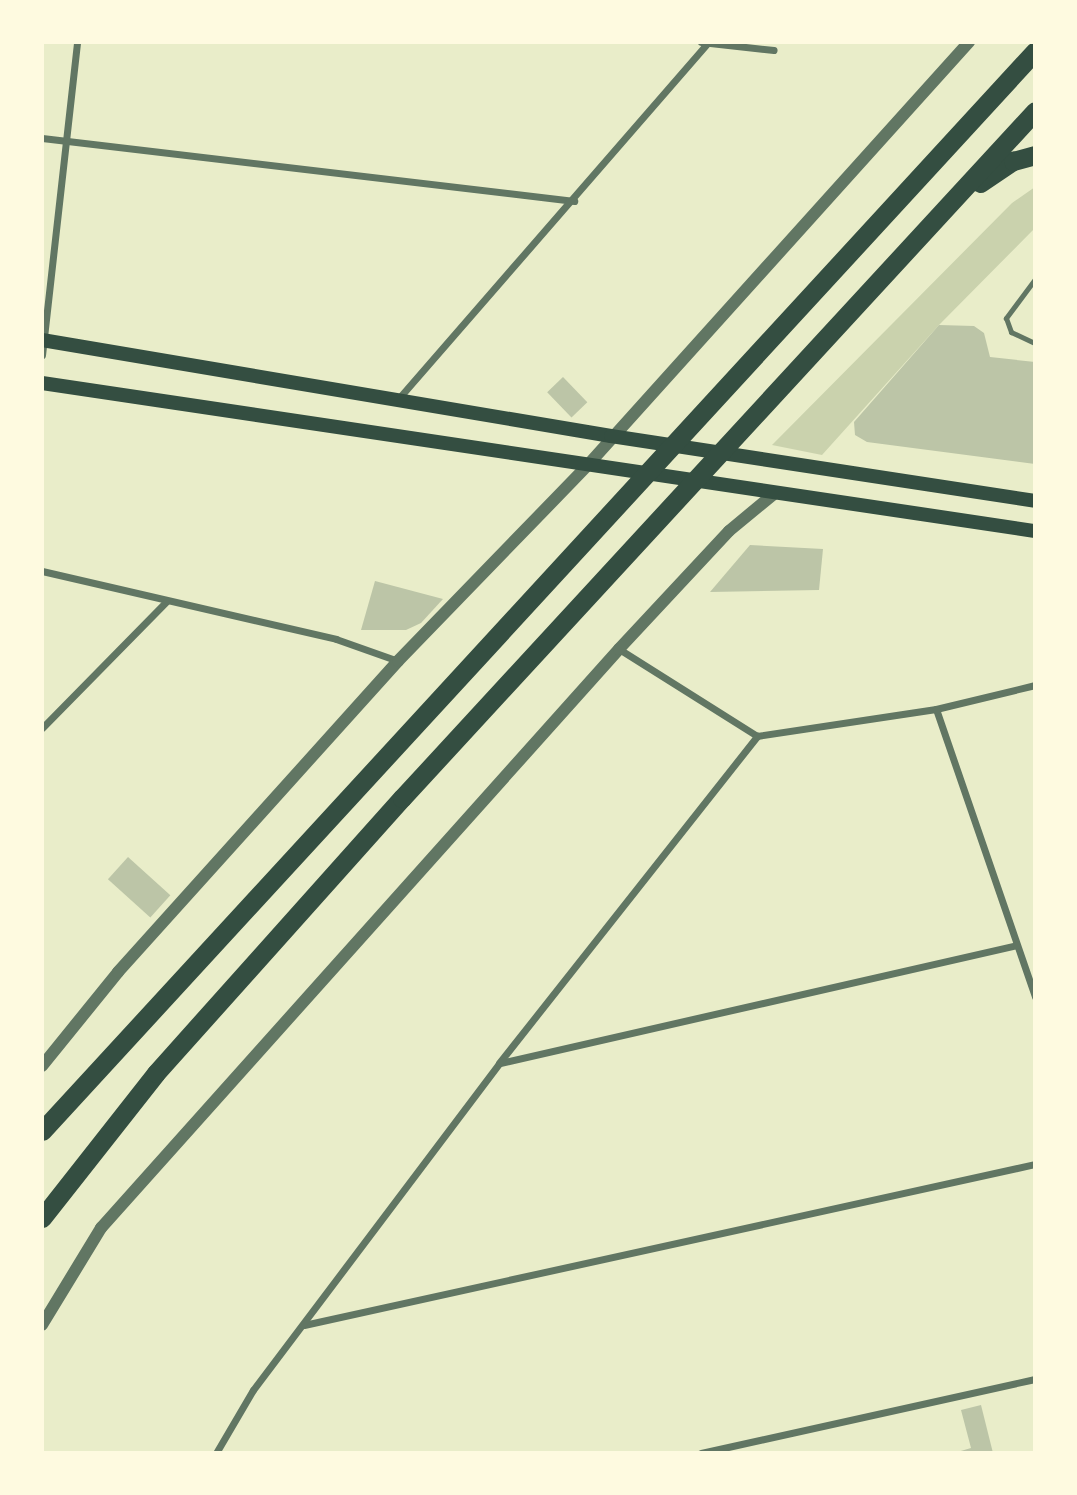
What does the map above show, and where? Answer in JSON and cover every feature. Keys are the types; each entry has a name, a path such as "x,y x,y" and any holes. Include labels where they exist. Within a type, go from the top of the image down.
{"highway":[{"path":"42,1131 1035,51"},
{"path":"42,1218 156,1073 383,818 1035,111"},
{"path":"952,201 1013,161 1035,155"}],"main road":[{"path":"43,345 399,398 611,436 1035,501"},
{"path":"42,383 727,488 1032,530"},
{"path":"996,494 1035,491"}],"street":[{"path":"43,345 77,42"},
{"path":"701,42 774,50"},
{"path":"42,1066 118,972 398,661 587,467 611,436 970,42"},
{"path":"399,398 708,43"},
{"path":"42,138 573,201"},
{"path":"42,1325 101,1228 620,649 729,531 775,494"},
{"path":"42,571 336,639 398,661"},
{"path":"42,728 167,601"},
{"path":"620,649 757,736 936,709 1035,685"},
{"path":"936,709 1035,997"},
{"path":"216,1453 253,1390 499,1063 757,736"},
{"path":"499,1063 1017,945"},
{"path":"304,1325 1035,1164"},
{"path":"701,1453 1035,1379"}],"lane":[{"path":"1035,279 1006,318 1011,332 1035,343"}],"green space":[{"path":"1035,187 1035,228 939,325 822,455 772,445 1012,203"}],"building":[{"path":"939,325 974,326 984,333 990,357 1035,362 1035,464 867,442 855,435 854,422"},
{"path":"563,377 587,402 571,417 547,392"},
{"path":"750,545 823,549 819,590 710,592"},
{"path":"375,581 443,599 421,623 406,630 361,630"},
{"path":"128,857 170,895 150,917 108,879"},
{"path":"981,1405 993,1453 954,1453 971,1448 961,1410"}]}
